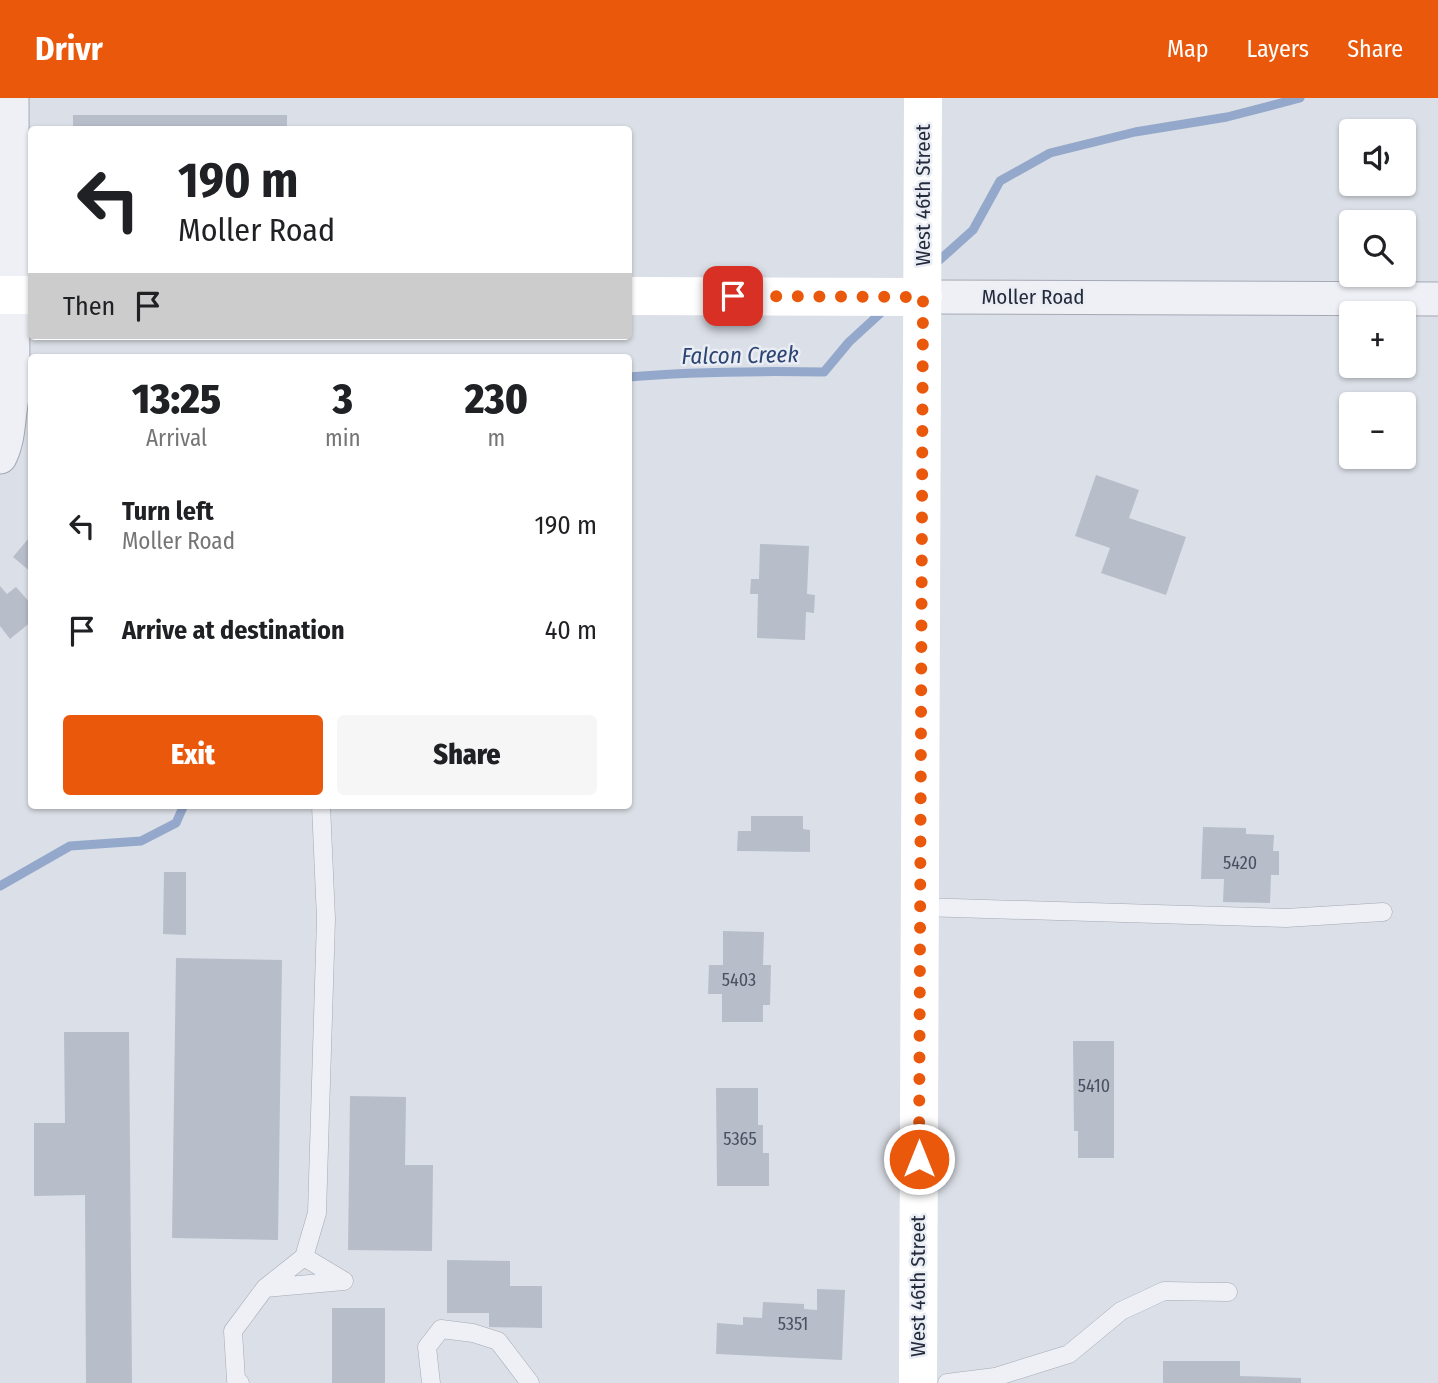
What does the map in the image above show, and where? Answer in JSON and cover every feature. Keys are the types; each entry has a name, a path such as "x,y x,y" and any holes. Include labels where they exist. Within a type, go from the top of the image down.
{"street":[{"path":"0,457 10,421 13,393 15,295 12,98"},
{"name":"West 46th Street","path":"918,1383 923,98"},
{"name":"Moller Road","path":"632,296 1438,299"}],"lane":[{"path":"240,1383 236,1380 233,1331 265,1288 304,1257 317,1213 326,919 321,809"},
{"path":"920,907 1286,918 1383,912"},
{"path":"265,1288 344,1281 304,1257"},
{"path":"947,1383 995,1377 1069,1354 1121,1311 1164,1291 1228,1292"},
{"path":"431,1383 428,1347 441,1329 473,1333 498,1341 530,1383"}],"building":[{"path":"73,115 287,115 287,126 73,126"},
{"path":"1096,475 1139,490 1129,518 1186,537 1166,595 1101,573 1110,548 1075,536"},
{"path":"28,539 28,570 13,557"},
{"path":"760,544 809,546 807,594 815,595 814,613 806,612 805,640 757,638 758,594 750,594 751,579 759,579"},
{"path":"0,586 7,594 16,587 28,600 28,624 10,639 0,626"},
{"path":"751,816 803,816 803,829 810,830 810,852 737,851 738,831 751,831"},
{"path":"1203,827 1246,828 1246,834 1274,835 1273,851 1279,851 1279,875 1271,875 1270,903 1223,902 1224,879 1201,879"},
{"path":"164,872 186,872 186,935 163,934"},
{"path":"723,931 764,932 763,965 771,965 770,1005 763,1005 763,1022 722,1022 722,994 708,994 709,965 723,965"},
{"path":"176,958 282,960 278,1240 172,1238"},
{"path":"64,1032 129,1032 132,1383 86,1383 85,1195 34,1196 34,1123 65,1123"},
{"path":"1073,1041 1114,1041 1114,1158 1078,1158 1078,1131 1074,1131"},
{"path":"716,1088 758,1088 758,1125 763,1125 763,1153 769,1153 769,1186 717,1186"},
{"path":"350,1096 406,1097 405,1165 433,1165 432,1251 348,1250"},
{"path":"447,1260 510,1261 510,1286 542,1286 542,1328 489,1327 489,1313 447,1313"},
{"path":"817,1289 845,1290 842,1360 716,1354 717,1323 743,1325 743,1317 762,1318 763,1302 804,1304 804,1309 817,1310"},
{"path":"332,1308 385,1308 385,1383 332,1383"},
{"path":"1163,1361 1240,1361 1240,1376 1301,1378 1301,1383 1163,1383"}],"waterway":[{"name":"Falcon Creek","path":"934,265 973,230 1000,181 1050,153 1135,132 1227,117 1300,98"},
{"name":"Falcon Creek","path":"632,377 726,372 824,372 849,342 885,309"},
{"name":"Falcon Creek","path":"0,886 70,846 141,841 176,823 182,809"}],"route":[{"path":"733,296 923,297 919,1159"}]}
